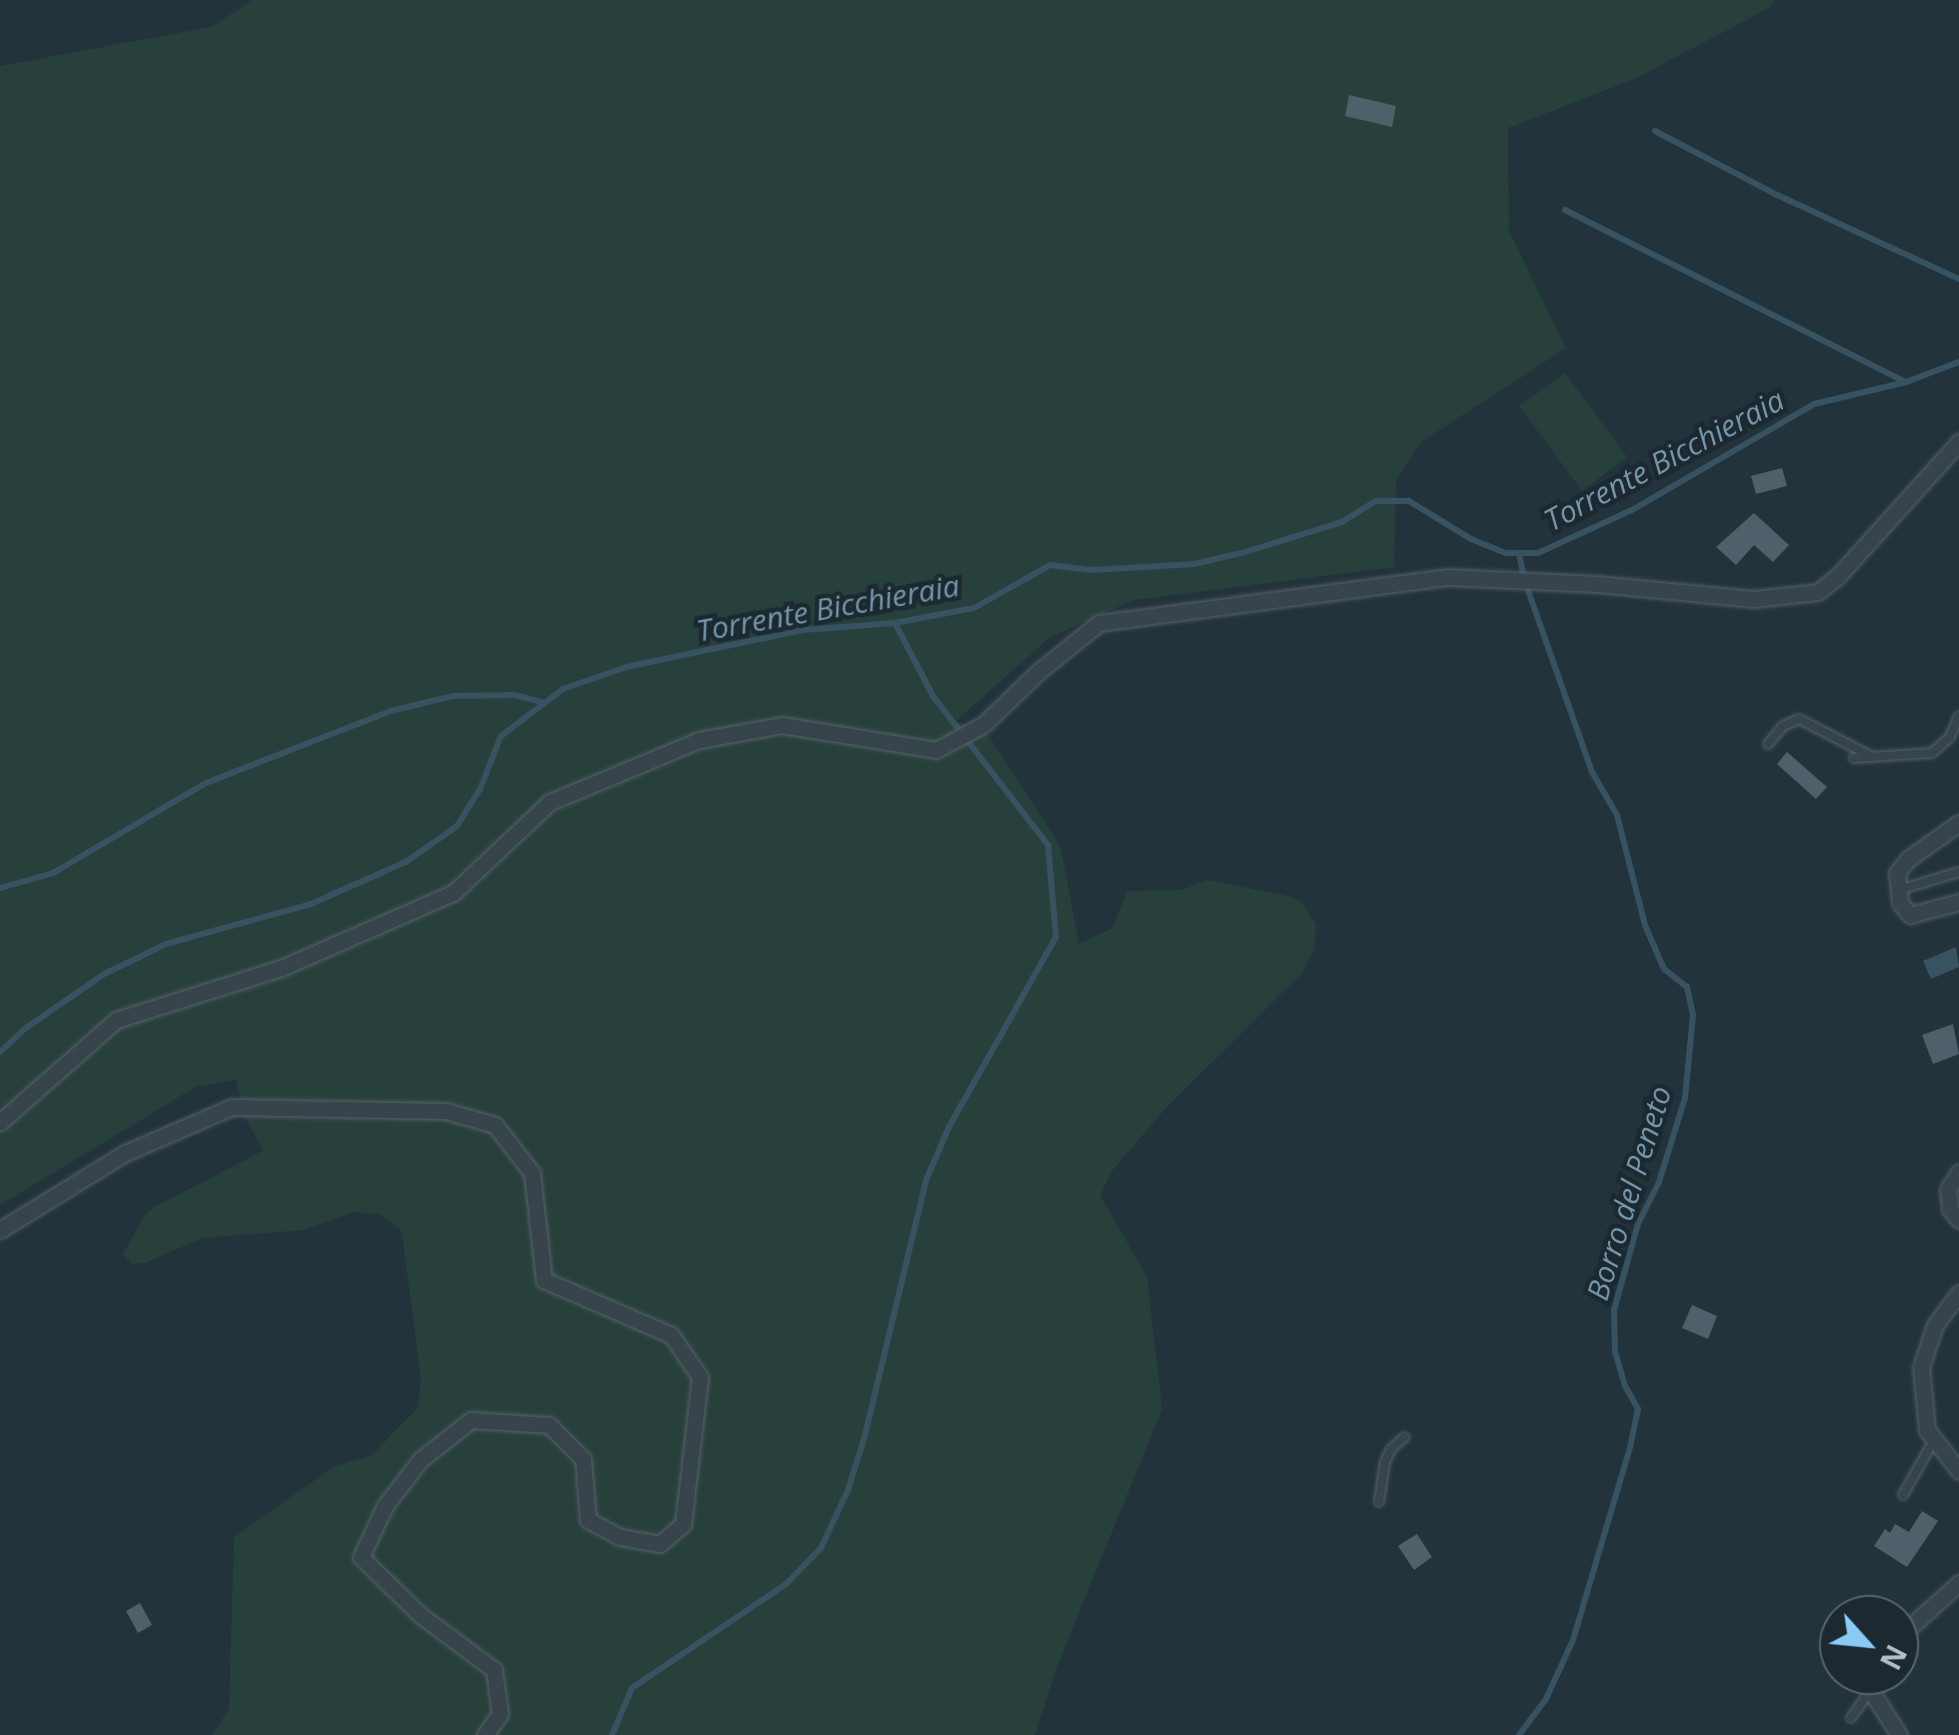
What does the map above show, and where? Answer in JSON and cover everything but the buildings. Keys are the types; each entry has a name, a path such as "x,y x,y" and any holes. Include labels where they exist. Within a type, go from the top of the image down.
{"street":[{"path":"0,1122 116,1020 281,968 438,900 453,892 550,802 699,740 782,725 936,750 984,724 1038,672 1099,624 1235,605 1448,577 1597,584 1753,598 1818,592 1838,576 1959,442"},
{"path":"1959,823 1908,859 1897,874 1900,903 1910,915 1959,902"},
{"path":"0,1230 125,1154 232,1107 446,1111 495,1125 532,1172 544,1280 671,1335 700,1377 683,1524 660,1544 620,1537 588,1520 583,1459 548,1425 472,1420 421,1459 385,1506 361,1557 420,1614 494,1670 500,1714 485,1735"},
{"path":"1959,1172 1948,1189 1950,1209 1959,1220"},
{"path":"1959,1294 1936,1325 1922,1366 1922,1408 1934,1440 1959,1472"},
{"path":"1919,1619 1959,1584"},
{"path":"1873,1695 1899,1735"}],"lane":[{"path":"1854,758 1932,752 1950,737 1959,716"},
{"path":"1768,744 1788,722 1806,720 1873,757"},
{"path":"1898,890 1959,872"},
{"path":"1379,1502 1391,1448 1405,1437"},
{"path":"1904,1495 1934,1440"},
{"path":"1851,1718 1866,1695"}],"green space":[{"path":"253,0 1775,0 1769,8 1634,79 1508,128 1509,231 1566,348 1421,442 1396,480 1394,567 1134,600 1050,637 956,721 988,735 1060,845 1079,943 1112,929 1127,891 1182,890 1207,880 1289,896 1301,902 1316,924 1314,949 1303,972 1164,1110 1111,1172 1100,1196 1147,1276 1162,1409 1057,1667 1035,1735 212,1735 229,1709 234,1537 335,1466 371,1456 418,1407 421,1379 403,1241 400,1229 380,1214 354,1212 304,1230 203,1238 144,1263 132,1264 123,1254 144,1216 156,1206 263,1151 246,1119 236,1080 197,1086 0,1205 0,66 211,27"},
{"path":"1565,373 1627,457 1582,491 1519,406"}],"water":[{"path":"1956,947 1959,967 1931,979 1923,961"}],"waterway":[{"path":"1655,131 1775,194 1959,279"},
{"path":"1565,210 1906,382"},
{"name":"Torrente Bicchieraia","path":"0,1052 26,1028 104,974 166,944 311,904 406,862 457,826 480,789 501,736 563,689 626,667 803,630 895,623 974,608 1050,565 1091,570 1195,564 1342,522 1376,501 1409,501 1471,539 1506,553 1538,553 1632,510 1814,404 1906,382 1959,362"},
{"name":"Borro del Peneto","path":"1519,553 1525,582 1592,772 1617,815 1645,925 1664,969 1687,987 1693,1015 1685,1098 1659,1182 1638,1224 1614,1310 1615,1352 1625,1386 1638,1409 1630,1447 1573,1640 1546,1699 1519,1735"},
{"path":"612,1735 632,1688 786,1584 821,1548 848,1490 864,1439 926,1180 949,1127 1056,937 1048,845 933,696 895,623"},
{"path":"0,888 53,873 206,783 391,711 453,696 515,695 544,703"}]}
